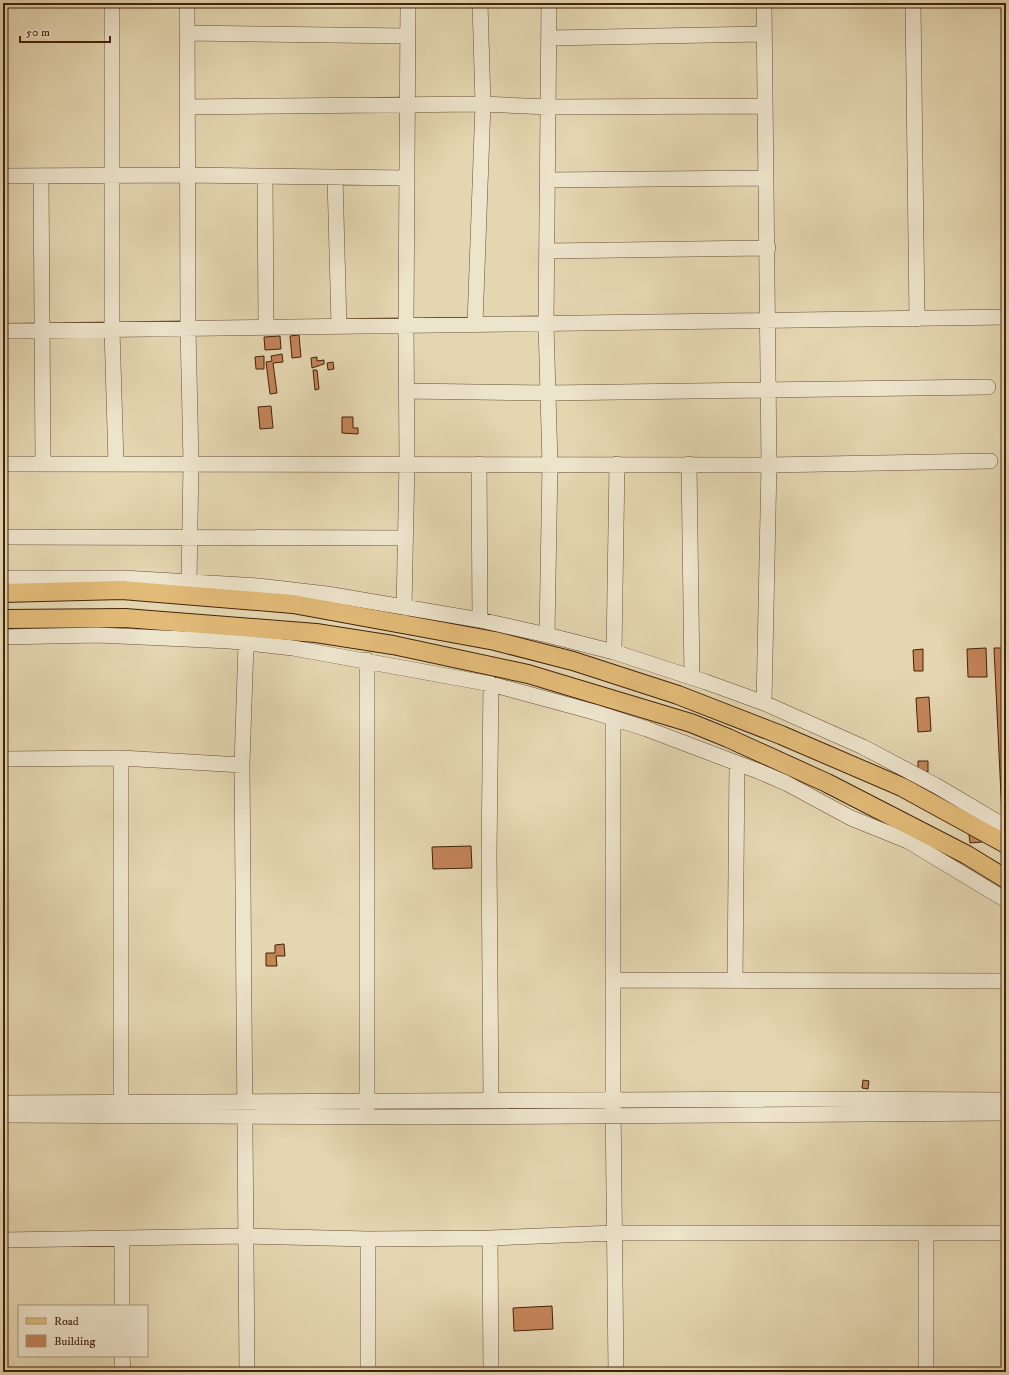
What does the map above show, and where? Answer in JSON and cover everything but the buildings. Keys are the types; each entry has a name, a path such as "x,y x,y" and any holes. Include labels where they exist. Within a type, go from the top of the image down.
{"main road":[{"path":"3,593 122,590 293,604 495,641 573,660 678,695 788,738 902,787 1006,844"},
{"path":"3,619 125,618 316,633 393,645 528,674 691,723 728,738 827,783 967,855 1006,879"}],"street":[{"path":"112,3 112,329 116,463"},
{"path":"187,3 188,328 191,463 189,582"},
{"path":"404,608 407,464 406,325 408,3"},
{"path":"476,324 483,104 480,3"},
{"path":"547,635 550,464 546,324 549,3"},
{"path":"764,3 765,178 768,248 769,390 764,703"},
{"path":"913,3 917,319"},
{"path":"187,33 408,36"},
{"path":"548,38 764,34"},
{"path":"187,107 408,106 483,104 548,107 765,106"},
{"path":"3,176 188,175 407,178"},
{"path":"40,176 43,464"},
{"path":"265,176 266,327"},
{"path":"335,177 339,326"},
{"path":"547,180 765,178"},
{"path":"546,251 768,248"},
{"path":"3,331 476,324 768,322 1006,317"},
{"path":"406,391 548,393 988,387"},
{"path":"3,464 191,463 769,465 990,461"},
{"path":"479,464 480,620"},
{"path":"614,652 616,464"},
{"path":"689,464 692,677"},
{"path":"3,537 405,538"},
{"path":"3,578 123,578 258,586 327,594 480,620 547,635 614,652 692,677 764,703 863,747 934,785 1006,827"},
{"path":"3,637 97,635 175,637 246,642 367,660 491,684 613,718 737,763 786,783 851,818 908,841 1006,900"},
{"path":"246,642 242,765 247,1372"},
{"path":"367,660 367,1109"},
{"path":"491,684 489,847 491,1100"},
{"path":"613,718 613,1115 616,1372"},
{"path":"3,759 121,758 242,765"},
{"path":"121,758 121,1102"},
{"path":"735,980 737,763"},
{"path":"613,980 1006,980"},
{"path":"367,1109 491,1100 813,1098 1006,1100"},
{"path":"3,1103 121,1102 245,1109"},
{"path":"3,1115 245,1109 367,1109 613,1115 1006,1113"},
{"path":"3,1240 246,1236 368,1239 490,1238 614,1234 1006,1233"},
{"path":"925,1371 926,1234"},
{"path":"122,1238 122,1305"},
{"path":"490,1238 491,1372"},
{"path":"368,1239 368,1372"},
{"path":"122,1357 122,1372"}]}
